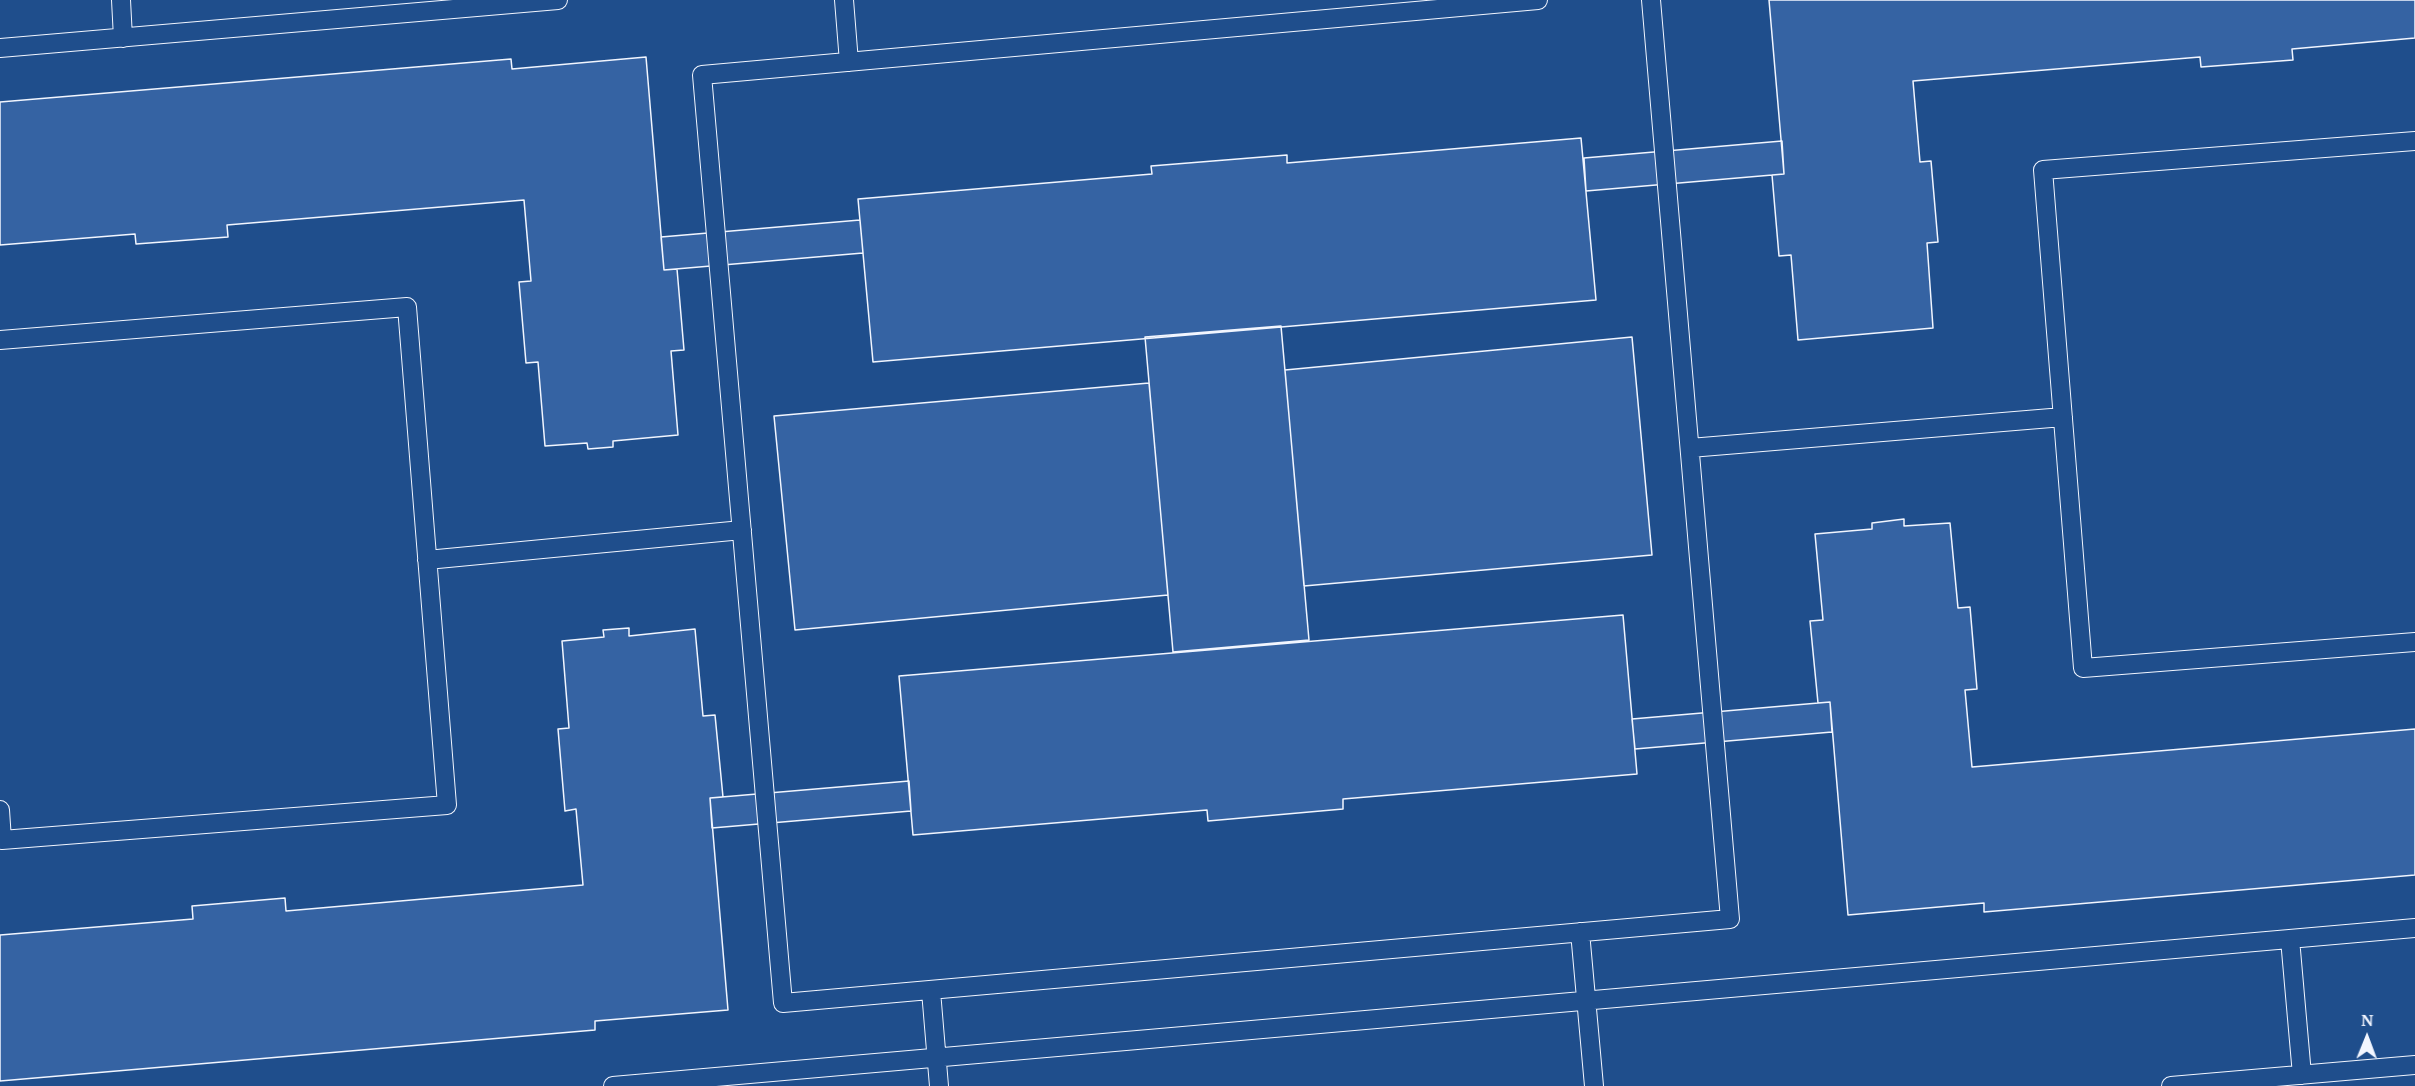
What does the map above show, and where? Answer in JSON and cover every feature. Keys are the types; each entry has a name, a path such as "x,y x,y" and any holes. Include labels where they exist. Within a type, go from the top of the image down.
{"lane":[{"path":"121,0 123,38"},
{"path":"0,48 558,0"},
{"path":"844,0 849,62"},
{"path":"1538,0 1482,3 702,75 783,1003 1730,919 1651,0"},
{"path":"2415,141 2043,170 2083,668 2415,642"},
{"path":"0,340 407,307 447,805 2,840 0,810"},
{"path":"1690,448 2063,417"},
{"path":"428,560 742,530"},
{"path":"613,1086 2415,928"},
{"path":"1580,932 1594,1086"},
{"path":"2290,939 2302,1075"},
{"path":"931,991 939,1086"},
{"path":"2171,1086 2415,1065"}],"building":[{"path":"1769,0 2415,0 2415,38 2292,49 2293,60 2201,67 2200,57 1913,81 1920,162 1931,161 1938,242 1927,243 1933,328 1798,340 1791,255 1779,256 1772,175 1784,174"},
{"path":"646,57 664,270 677,269 684,350 671,351 678,435 613,441 613,447 588,449 587,443 545,446 538,362 526,363 519,282 531,281 524,200 227,225 228,237 136,244 135,234 0,245 0,102 511,59 512,69"},
{"path":"1581,138 1596,300 873,362 858,199 1152,174 1151,166 1287,155 1287,163"},
{"path":"1782,141 1784,174 1586,191 1584,158"},
{"path":"860,220 863,253 664,270 661,237"},
{"path":"1281,326 1309,640 1173,652 1145,337"},
{"path":"1632,337 1652,555 1304,586 1285,370"},
{"path":"1149,383 1168,595 795,630 774,416"},
{"path":"1904,519 1904,526 1950,523 1958,608 1970,607 1977,689 1965,690 1972,767 2415,729 2415,875 1984,912 1984,903 1848,915 1830,702 1818,703 1810,621 1823,620 1815,534 1872,529 1872,523"},
{"path":"1623,615 1637,774 1343,799 1343,809 1208,821 1207,810 913,835 899,676"},
{"path":"629,628 629,636 695,629 703,716 715,715 723,797 710,798 728,1010 595,1021 595,1030 0,1081 0,935 193,919 192,906 285,898 286,911 583,885 576,809 565,811 558,729 569,728 562,641 604,637 603,630"},
{"path":"1830,702 1832,732 1635,749 1632,719"},
{"path":"909,781 911,811 712,828 710,798"}]}
